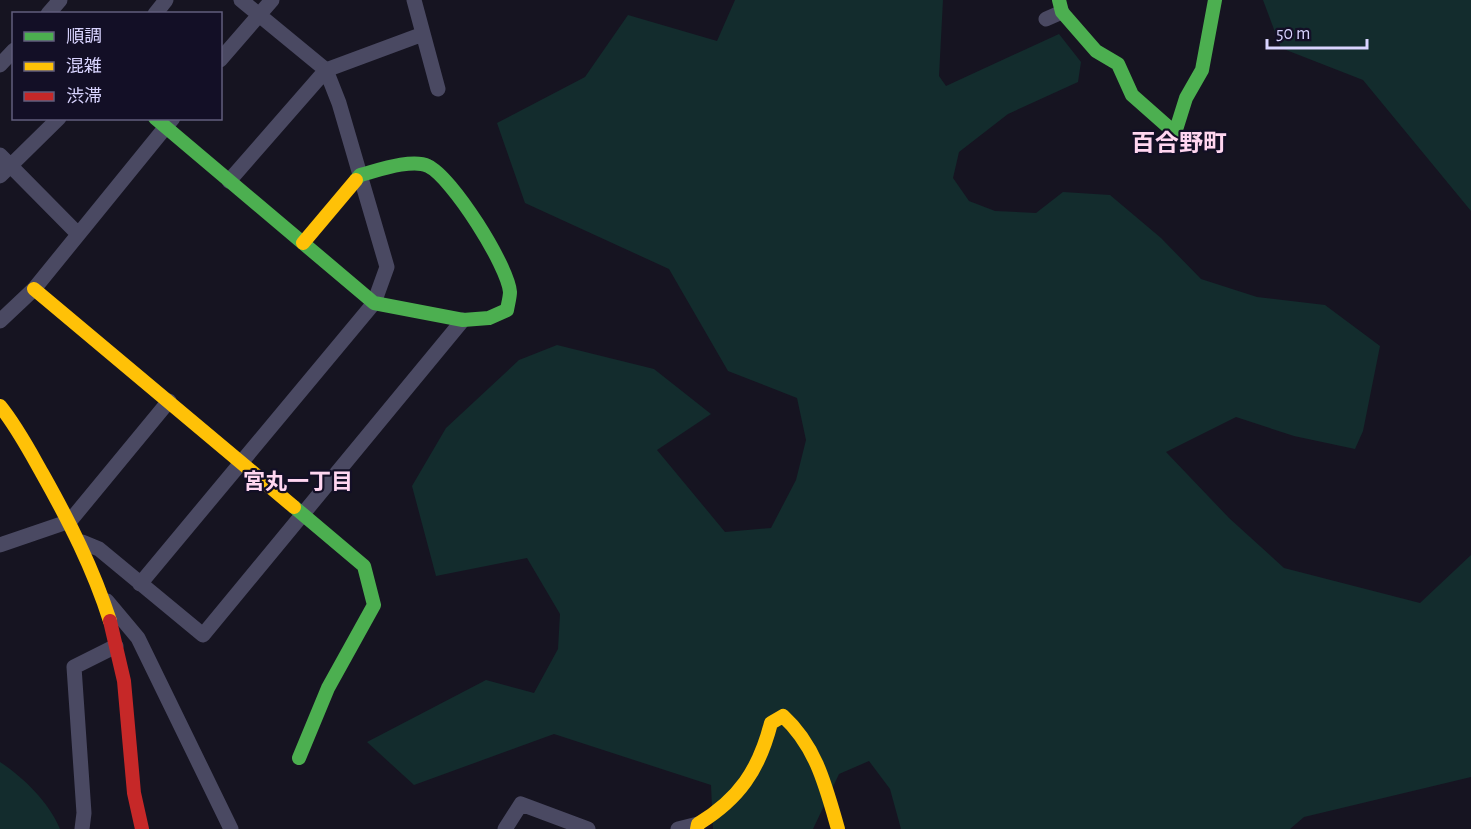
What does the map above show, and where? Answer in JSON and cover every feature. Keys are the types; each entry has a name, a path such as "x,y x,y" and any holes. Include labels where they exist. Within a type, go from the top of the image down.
{"street":[{"path":"157,12 166,0"},
{"path":"140,584 374,303 387,267 326,70 241,0"},
{"path":"222,58 272,0"},
{"path":"414,0 438,89"},
{"path":"1046,19 1061,6 1096,51 1118,64 1132,95 1175,132 1186,98 1202,70 1215,0"},
{"path":"229,182 326,70 423,34"},
{"path":"0,65 12,52"},
{"path":"57,120 4,166 78,234"},
{"path":"0,321 34,289 165,122 229,182 374,303 463,320 489,318 507,310 510,291 489,242 450,184 427,165 399,165 360,175 303,243"},
{"path":"34,289 364,566 374,605 328,688 299,758"},
{"path":"82,542 99,549 203,635 463,320"},
{"path":"0,545 70,521 169,401"},
{"path":"0,406 12,421 82,542 105,599 125,681 133,802 142,829"},
{"path":"105,599 138,638 231,829"},
{"path":"82,829 84,813 74,667 116,646"},
{"path":"678,829 698,826 718,813 749,784 760,762 771,723 783,716 798,728 812,752 837,829"},
{"path":"505,829 521,804 588,829"}],"green space":[{"path":"735,0 943,0 939,76 946,86 1059,34 1081,62 1078,82 1008,114 959,152 953,178 969,201 995,211 1036,213 1063,192 1110,195 1161,238 1201,279 1257,297 1325,305 1380,346 1363,431 1355,449 1294,436 1236,417 1166,452 1229,518 1284,568 1420,603 1471,555 1471,777 1304,817 1290,829 901,829 890,789 869,761 839,774 813,829 713,829 711,785 554,734 414,785 367,742 486,680 534,693 558,649 560,614 527,558 436,576 412,486 446,428 519,360 557,345 654,369 711,414 657,450 725,532 771,528 796,480 806,440 797,398 728,371 669,269 525,203 497,123 585,77 628,15 717,41"},
{"path":"1263,0 1471,0 1471,211 1363,80 1281,48"},
{"path":"0,762 35,791 49,809 60,829 0,829"}],"traffic: fast":[{"path":"1059,0 1062,12 1096,51 1118,64 1132,95 1175,133 1186,98 1202,70 1215,0"},
{"path":"157,120 374,303 463,320 489,318 507,310 510,292 500,263 464,204 438,174 428,166 413,163 360,175 356,180"},
{"path":"294,507 364,566 374,605 328,688 299,758"}],"traffic: slow":[{"path":"303,243 356,180"},
{"path":"34,289 294,507"},
{"path":"0,406 27,447 71,527 96,582 110,621"},
{"path":"697,829 698,824 725,804 745,782 760,755 771,723 783,716 804,740 812,754 824,783 838,829"}],"traffic: jam":[{"path":"110,621 124,681 134,793 142,829"}],"district":[{"name":"百合野町","path":"1179,143"},
{"name":"宮丸一丁目","path":"298,481"}]}
